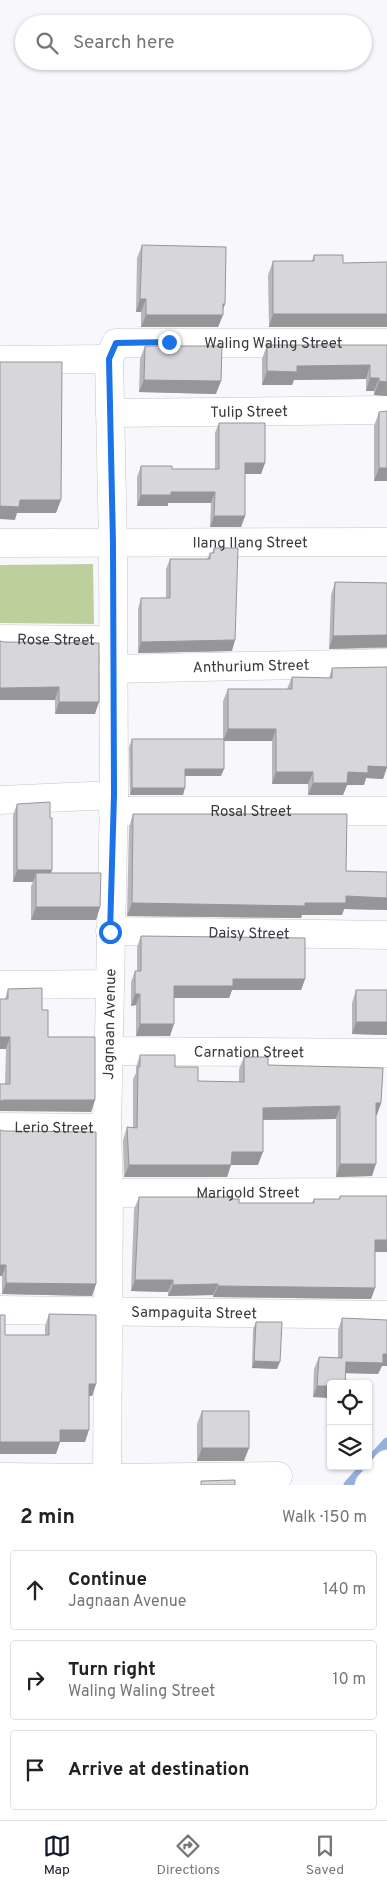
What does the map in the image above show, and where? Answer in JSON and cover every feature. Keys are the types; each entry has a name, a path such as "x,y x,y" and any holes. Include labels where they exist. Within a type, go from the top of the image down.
{"street":[{"name":"Waling Waling Street","path":"109,359 116,343 387,343"},
{"path":"0,360 109,359"},
{"name":"Jagnaan Avenue","path":"107,1478 109,1193 107,1128 110,1051 113,803 113,544 109,359"},
{"name":"Tulip Street","path":"110,413 387,410"},
{"name":"Ilang Ilang Street","path":"0,543 387,542"},
{"name":"Rose Street","path":"0,639 113,640"},
{"name":"Anthurium Street","path":"113,669 387,663"},
{"name":"Rosal Street","path":"0,800 387,810"},
{"name":"Daisy Street","path":"110,932 387,935"},
{"path":"0,986 110,984"},
{"name":"Carnation Street","path":"110,1051 387,1053"},
{"name":"Lerio Street","path":"0,1127 107,1128"},
{"name":"Marigold Street","path":"109,1193 387,1192"},
{"name":"Sampaguita Street","path":"0,1310 387,1315"},
{"path":"369,1485 387,1464"},
{"path":"12,1480 278,1476"}],"green space":[{"path":"93,564 94,624 0,623 0,565"}],"building":[{"path":"142,245 226,247 225,304 223,304 223,315 146,315 146,299 140,299"},
{"path":"314,255 343,255 343,263 387,262 387,314 273,314 273,261 314,261"},
{"path":"267,345 387,345 387,382 379,381 379,378 370,378 370,365 297,366 297,372 267,371"},
{"path":"145,346 222,346 221,381 144,380"},
{"path":"0,362 62,362 61,500 20,500 19,507 0,506"},
{"path":"387,411 387,468 379,468 379,412"},
{"path":"219,423 265,423 265,463 245,463 245,516 214,516 215,492 171,492 171,495 141,495 141,466 172,466 172,469 219,469"},
{"path":"214,548 238,548 235,640 141,642 141,598 170,598 170,559 210,559 210,553 214,553"},
{"path":"335,582 387,583 387,635 333,636"},
{"path":"0,641 99,643 99,702 59,702 59,687 0,688"},
{"path":"387,667 387,767 368,766 368,773 348,772 347,783 313,783 313,772 276,772 276,729 228,729 228,689 292,689 292,677 332,678 332,668"},
{"path":"132,739 224,739 224,769 185,769 185,788 132,788"},
{"path":"50,802 50,818 52,818 52,870 17,870 17,804"},
{"path":"133,814 347,814 346,871 387,872 387,898 346,896 346,903 305,903 305,906 132,903"},
{"path":"36,873 101,873 100,907 36,907"},
{"path":"141,936 305,938 305,979 233,979 233,986 174,986 174,1024 140,1024 140,994 135,994 135,971 141,971"},
{"path":"42,988 42,1010 48,1010 48,1037 95,1037 95,1100 0,1101 0,1084 10,1084 10,1037 0,1037 0,999 8,999 8,989"},
{"path":"356,990 387,990 387,1022 356,1022"},
{"path":"140,1055 175,1055 175,1067 198,1067 198,1081 244,1082 244,1057 268,1057 268,1065 383,1068 381,1103 376,1103 376,1164 340,1164 340,1106 263,1108 263,1152 232,1152 231,1165 129,1165 127,1127 137,1128 138,1067 140,1067"},
{"path":"0,1130 96,1132 96,1284 6,1283 6,1265 0,1265"},
{"path":"340,1196 387,1196 387,1240 375,1240 375,1288 218,1286 218,1284 173,1285 173,1280 135,1280 139,1197 231,1197 231,1199 239,1199 239,1203 314,1203 314,1199 340,1199"},
{"path":"49,1314 96,1315 96,1384 89,1384 89,1430 60,1430 60,1442 0,1442 0,1315 5,1315 5,1335 49,1335"},
{"path":"342,1318 387,1320 387,1354 383,1354 383,1363 346,1362 345,1380 327,1380 327,1386 317,1386 319,1357 342,1358"},
{"path":"256,1322 282,1322 280,1362 254,1361"},
{"path":"202,1411 249,1411 249,1448 202,1448"},
{"path":"235,1480 235,1485 201,1485 201,1481"}],"waterway":[{"path":"372,1459 387,1442"},
{"path":"348,1485 361,1470"}],"route":[{"path":"110,932 114,795 113,544 109,359 116,343 169,342"}]}
